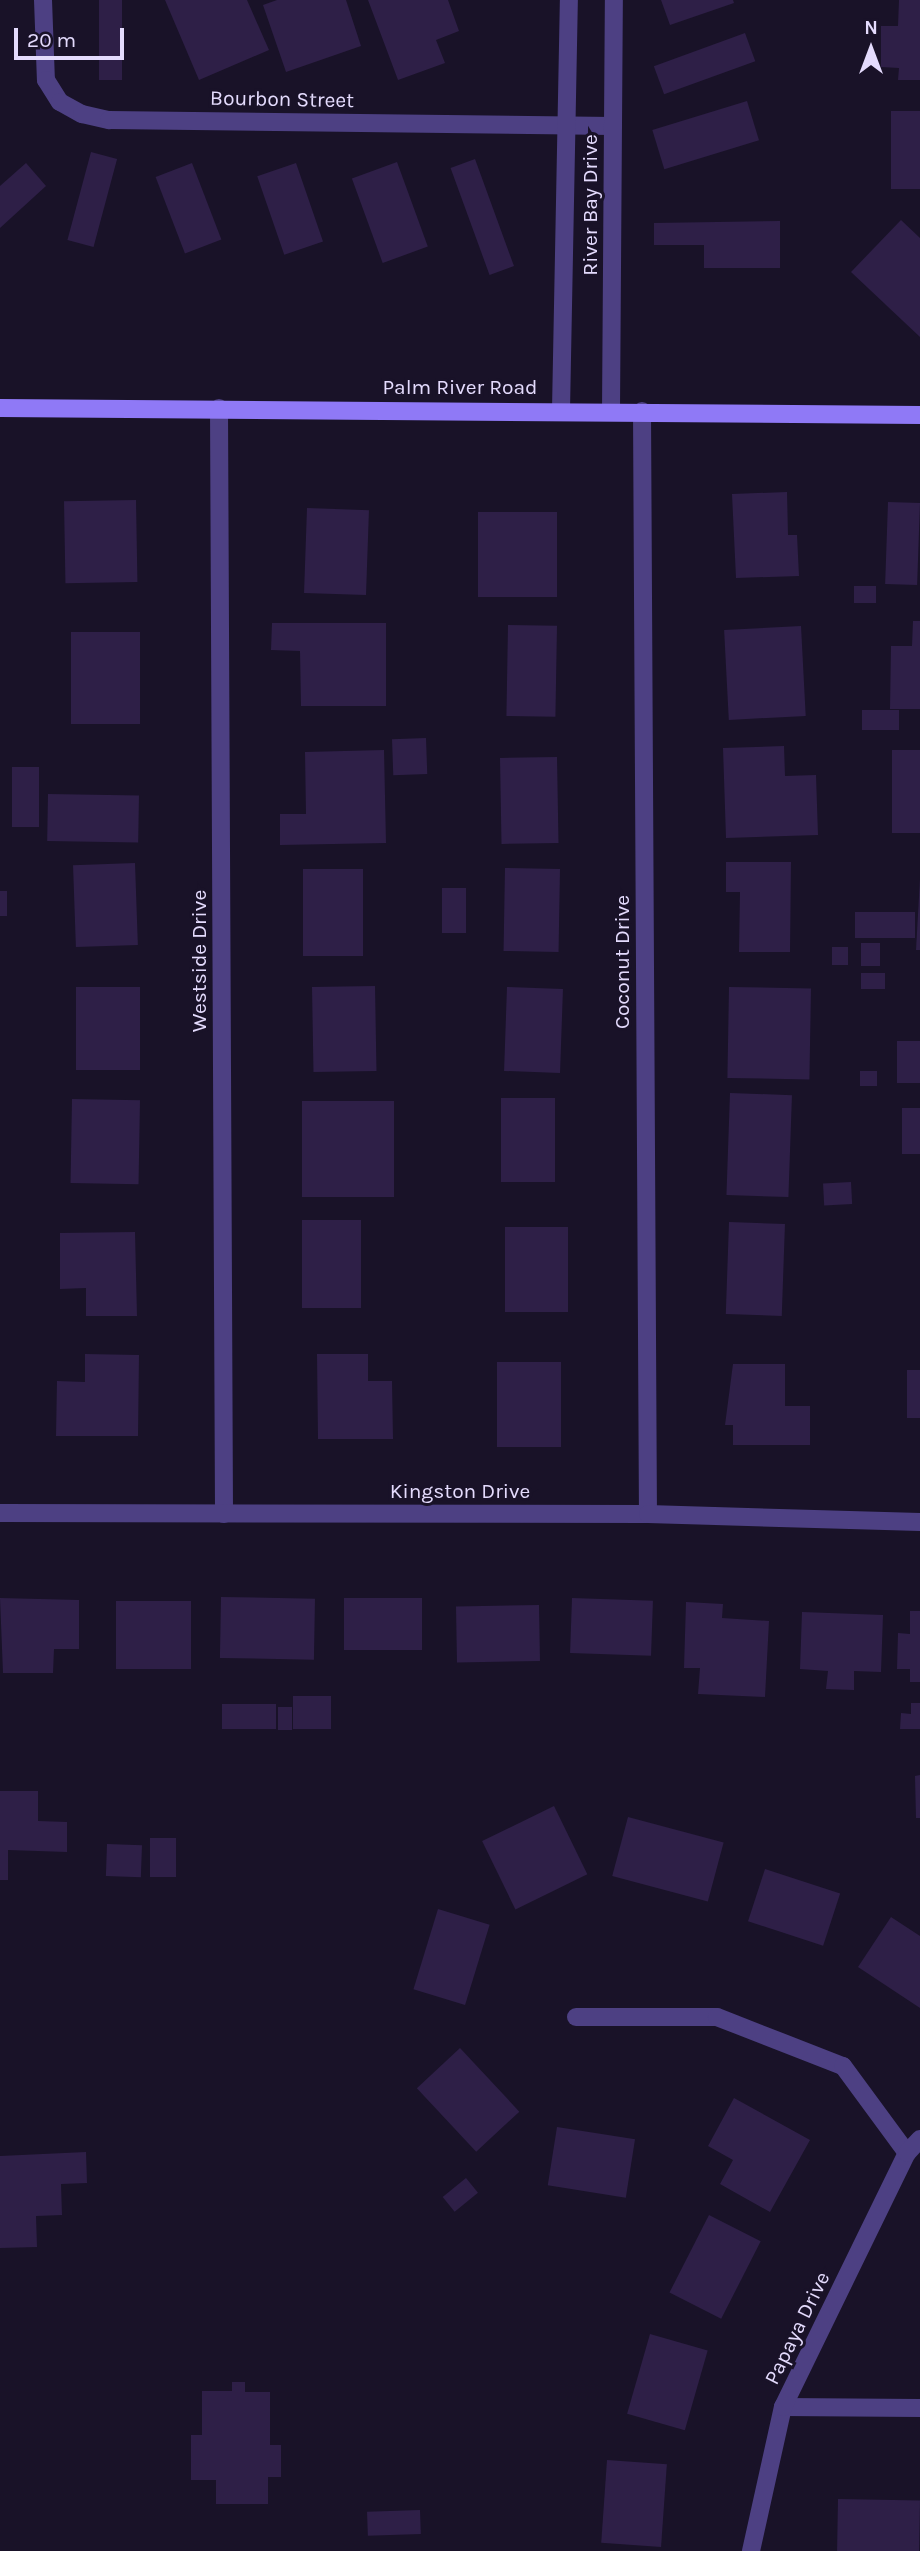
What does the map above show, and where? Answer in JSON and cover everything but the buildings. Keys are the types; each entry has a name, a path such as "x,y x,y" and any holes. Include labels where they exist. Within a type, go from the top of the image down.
{"street":[{"name":"Bourbon Street","path":"43,0 47,80 60,102 82,114 109,120 614,126"},
{"name":"River Bay Drive","path":"561,410 569,0"},
{"name":"River Bay Drive","path":"611,411 614,0"},
{"name":"Palm River Road","path":"0,408 561,410 920,415"},
{"name":"Westside Drive","path":"219,408 224,1514"},
{"name":"Coconut Drive","path":"642,411 648,1514"},
{"name":"Kingston Drive","path":"0,1513 648,1514 920,1522"},
{"path":"576,2017 717,2017 843,2066 907,2153"},
{"name":"Papaya Drive","path":"751,2551 783,2407 907,2153 920,2139"},
{"path":"783,2407 920,2408"}]}
